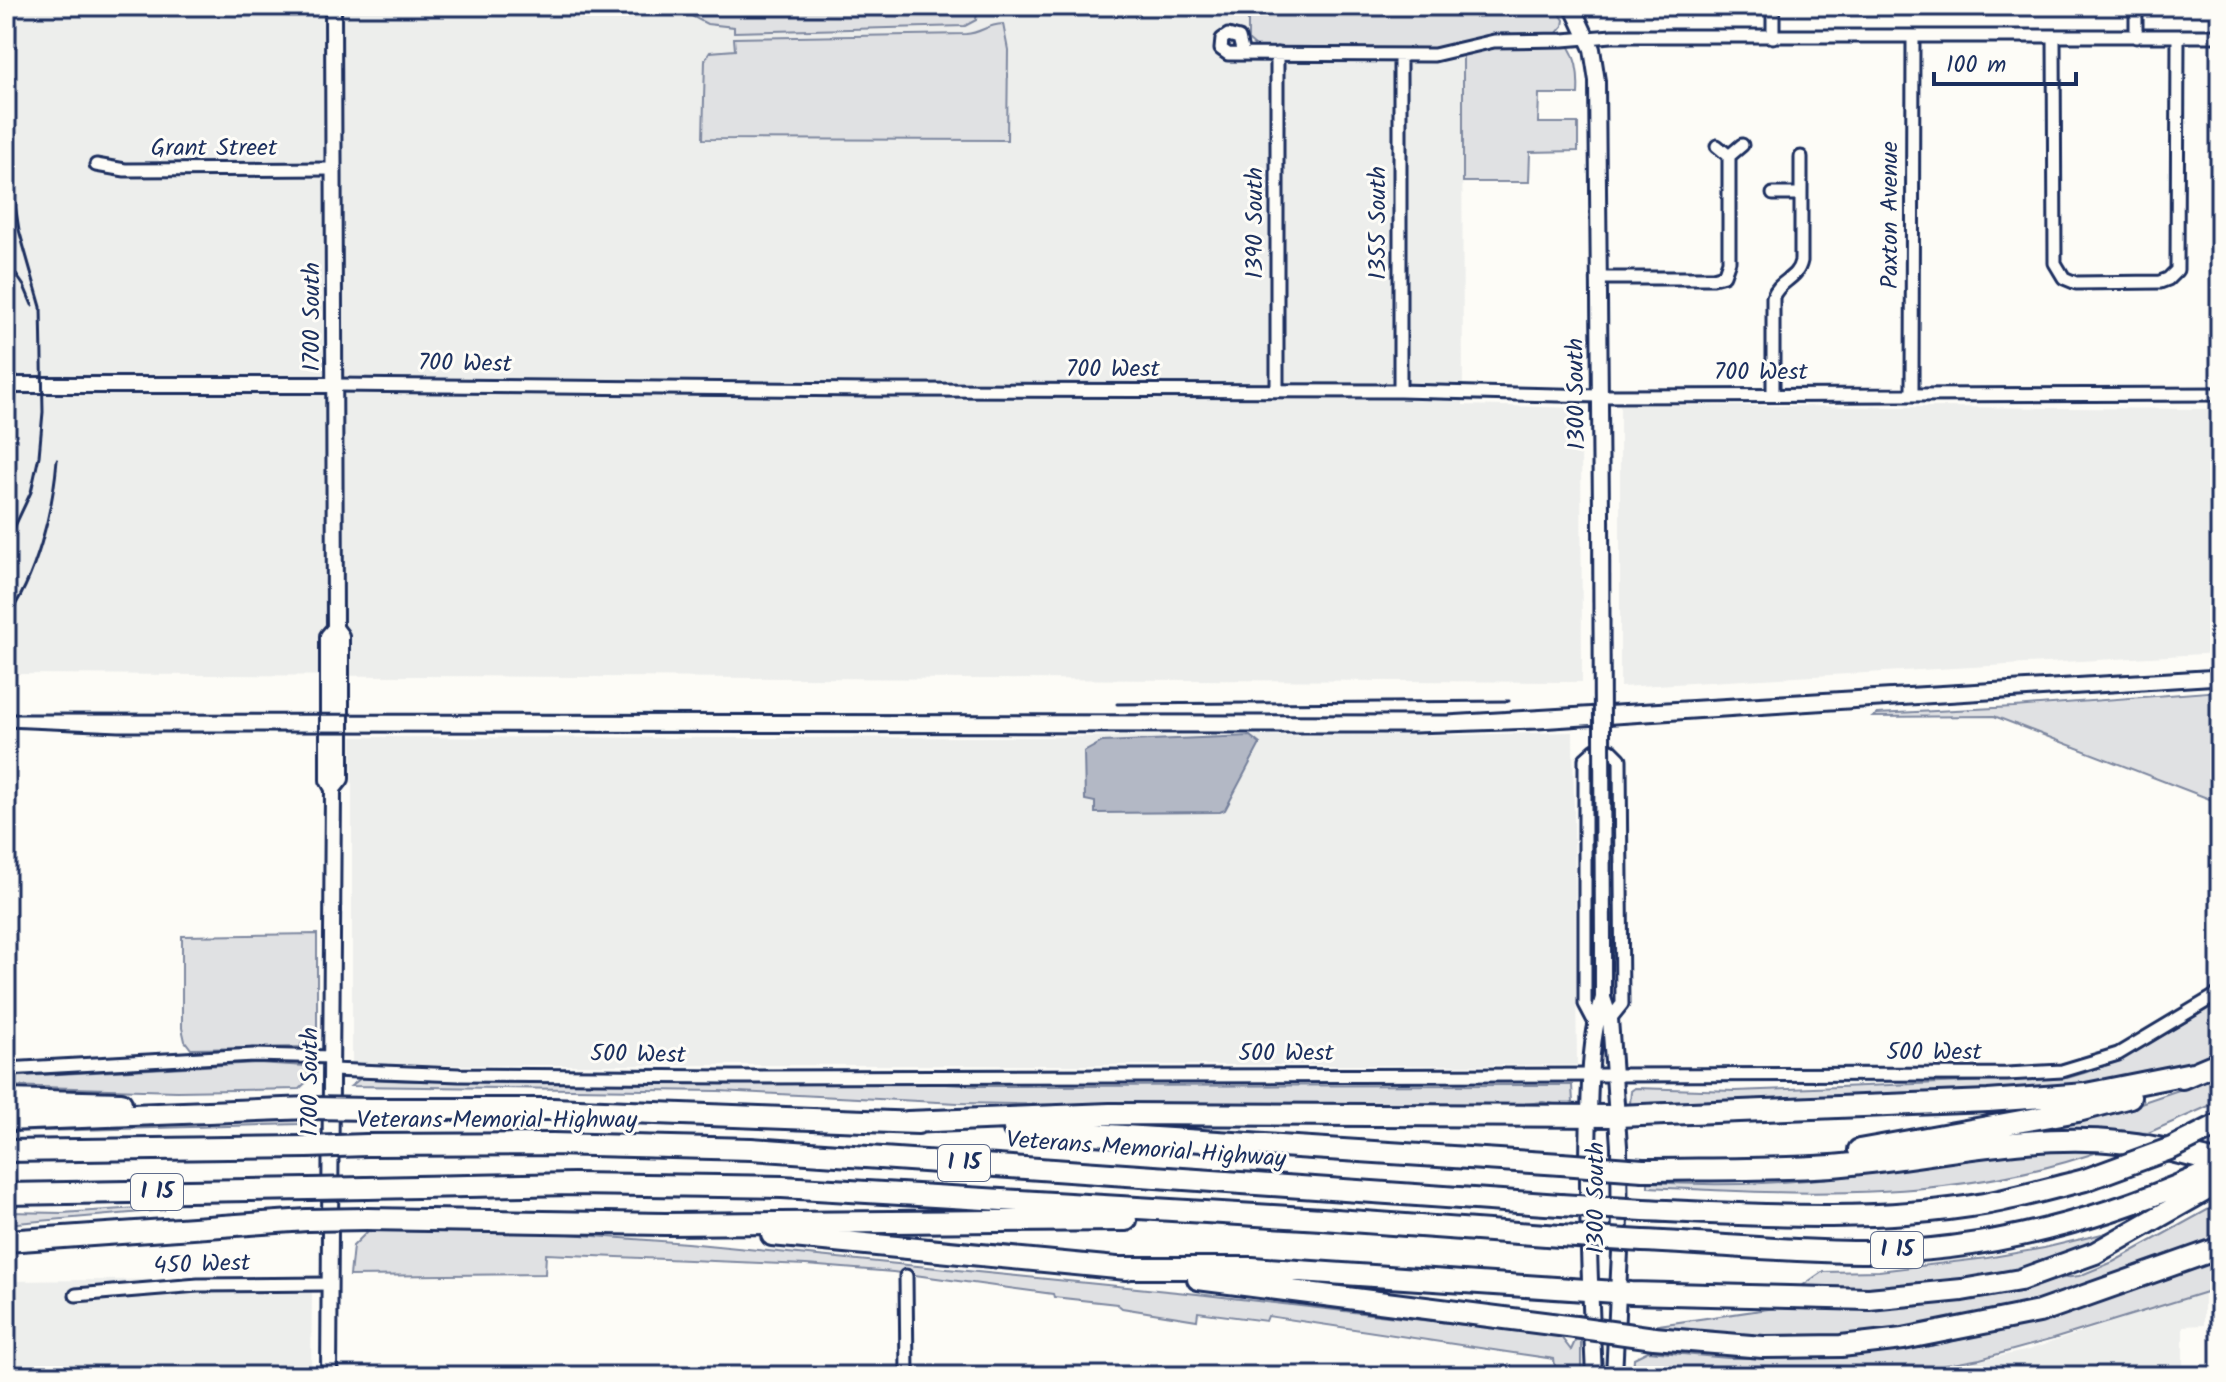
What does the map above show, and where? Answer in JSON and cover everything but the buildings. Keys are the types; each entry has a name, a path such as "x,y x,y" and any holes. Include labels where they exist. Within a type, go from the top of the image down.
{"highway":[{"path":"1725,1169 1872,1148 2078,1111 2161,1089 2220,1062"},
{"path":"908,1122 1110,1114 1617,1116 1988,1101 2086,1094 2192,1073"},
{"path":"6,1100 309,1108 552,1109 908,1122 1643,1170 1832,1166 2077,1140 2158,1148 2220,1165"},
{"path":"6,1120 309,1108"},
{"name":"Veterans Memorial Highway","path":"6,1151 552,1144 751,1149 1560,1205 1787,1217 1902,1214 1986,1204 2085,1180 2172,1148 2220,1124"},
{"name":"I 15","path":"6,1194 573,1184 782,1187 1863,1252 1950,1247 2055,1227 2146,1199 2220,1165"},
{"path":"1116,1268 1252,1268 1617,1292 1869,1299 1962,1290 2020,1280 2095,1253 2220,1182"},
{"path":"7,1240 307,1220 366,1219 665,1224 1322,1219"},
{"path":"665,1224 1116,1268 1654,1338 1763,1347 1841,1346 1916,1337 2039,1312 2220,1248"}],"main road":[{"name":"1700 South","path":"329,1376 333,789 328,780 328,636 335,628 333,6"},
{"name":"1300 South","path":"1572,6 1588,38 1597,81 1603,998 1595,1023 1589,1116 1594,1376"},
{"name":"700 West","path":"6,385 334,385"},
{"name":"1300 South","path":"1603,998 1610,1019 1617,1116 1620,1252 1614,1376"}],"street":[{"path":"1773,6 1773,37"},
{"path":"2136,6 2136,37"},
{"path":"1243,54 1444,54 1494,41 1588,38 2220,36"},
{"name":"Paxton Avenue","path":"1912,393 1913,37"},
{"path":"2054,37 2055,259 2058,271 2068,281 2076,283 2156,282 2165,281 2174,274 2179,260 2178,37"},
{"name":"1390 South","path":"1277,54 1277,391"},
{"name":"1355 South","path":"1400,56 1400,391"},
{"path":"1598,278 1713,278 1724,275 1729,261 1729,156 1742,145"},
{"path":"1717,146 1729,156"},
{"path":"1773,394 1773,297 1778,287 1796,274 1800,266 1801,157"},
{"name":"Grant Street","path":"96,165 125,170 334,169"},
{"path":"1773,194 1801,194"},
{"name":"700 West","path":"334,385 1400,391 1599,396 2220,394"},
{"name":"1300 South","path":"1595,1023 1585,1004 1585,759 1595,750 1611,750 1620,759 1622,1004 1610,1019"},
{"name":"500 West","path":"6,1069 254,1055 459,1075 1993,1074 2062,1071 2118,1054 2220,993"},
{"path":"906,1276 907,1376"},
{"name":"450 West","path":"76,1295 198,1285 330,1284"}],"shaded area":[{"path":"6,6 1248,6 1248,40 1244,32 1235,27 1226,27 1215,36 1214,48 1223,58 1432,62 1462,55 1463,405 1581,408 1582,682 6,674"},
{"path":"670,6 978,6 976,20 965,26 734,32 734,27 707,24 686,13 670,14"},
{"path":"1248,6 1555,6 1564,20 1556,34 1488,35 1436,49 1264,48 1256,47 1248,40"},
{"path":"1003,24 1008,50 1007,140 703,139 705,60 710,52 735,50 734,38 966,34"},
{"path":"1492,46 1565,46 1569,47 1576,64 1578,94 1539,94 1538,123 1578,123 1578,151 1530,152 1529,182 1463,182 1463,55"},
{"path":"1620,405 2220,409 2220,653 1620,687"},
{"path":"2220,691 2220,803 1994,716 1873,717 1877,714"},
{"path":"1573,732 1577,1065 352,1065 352,737 755,738"},
{"path":"1250,736 1260,744 1225,810 1220,812 1095,813 1095,802 1085,800 1084,752 1102,742"},
{"path":"317,934 317,1033 311,1042 301,1044 301,1047 191,1049 182,1028 182,936"},
{"path":"2220,1001 2220,1052 2183,1066 2103,1084 1994,1092 1634,1107 1630,1104 1631,1091 1635,1088 1735,1091 2067,1078 2127,1055"},
{"path":"258,1063 306,1066 316,1073 299,1089 177,1091 6,1086 6,1077"},
{"path":"2220,1076 2220,1101 2148,1133 2085,1130 1996,1139 1995,1132 2123,1109"},
{"path":"361,1078 425,1081 811,1079 978,1086 1572,1085 1573,1103 1565,1106 1543,1102 1505,1106 1110,1106 958,1103 719,1091 351,1086"},
{"path":"300,1119 300,1124 6,1132 6,1124"},
{"path":"2078,1146 2109,1148 2053,1166 1938,1187 1823,1193 1648,1187 1648,1182 1739,1184 1830,1178"},
{"path":"2220,1203 2220,1241 2051,1296 1937,1325 1820,1340 1746,1339 1645,1327 1795,1305 1858,1309 1907,1307 2002,1294 2079,1276 2113,1262"},
{"path":"153,1207 165,1210 6,1224 6,1212 62,1213"},
{"path":"2131,1227 2062,1258 1990,1276 1895,1286 1799,1288 1822,1272 1879,1271 1987,1258"},
{"path":"369,1230 555,1233 687,1243 1197,1294 1560,1336 1571,1350 1576,1339 1581,1340 1581,1370 1555,1366 1554,1359 1268,1316 1266,1321 1198,1312 1197,1320 1122,1308 1117,1304 1054,1297 1053,1294 893,1272 806,1265 546,1254 545,1274 350,1276 353,1246"},
{"path":"2220,1259 2220,1286 2206,1292 1980,1359 1904,1373 1859,1376 1633,1376 1634,1358 1648,1351 1728,1358 1802,1358 1930,1346 2026,1325"},
{"path":"191,1279 192,1288 312,1289 311,1376 6,1376 6,1281"},
{"path":"2204,1292 2204,1325 2183,1326 2183,1376 1902,1376 2025,1351"}],"railway":[{"path":"6,545 31,492 39,456 43,412 41,307 19,230 14,198 15,6"},
{"path":"6,260 24,286 32,305"},
{"path":"6,619 26,584 41,543 52,500 57,460"},
{"path":"6,714 1447,715 2220,669"},
{"path":"6,727 119,732 1415,733 1538,729 2220,685"},
{"path":"1117,704 1509,701"}]}
